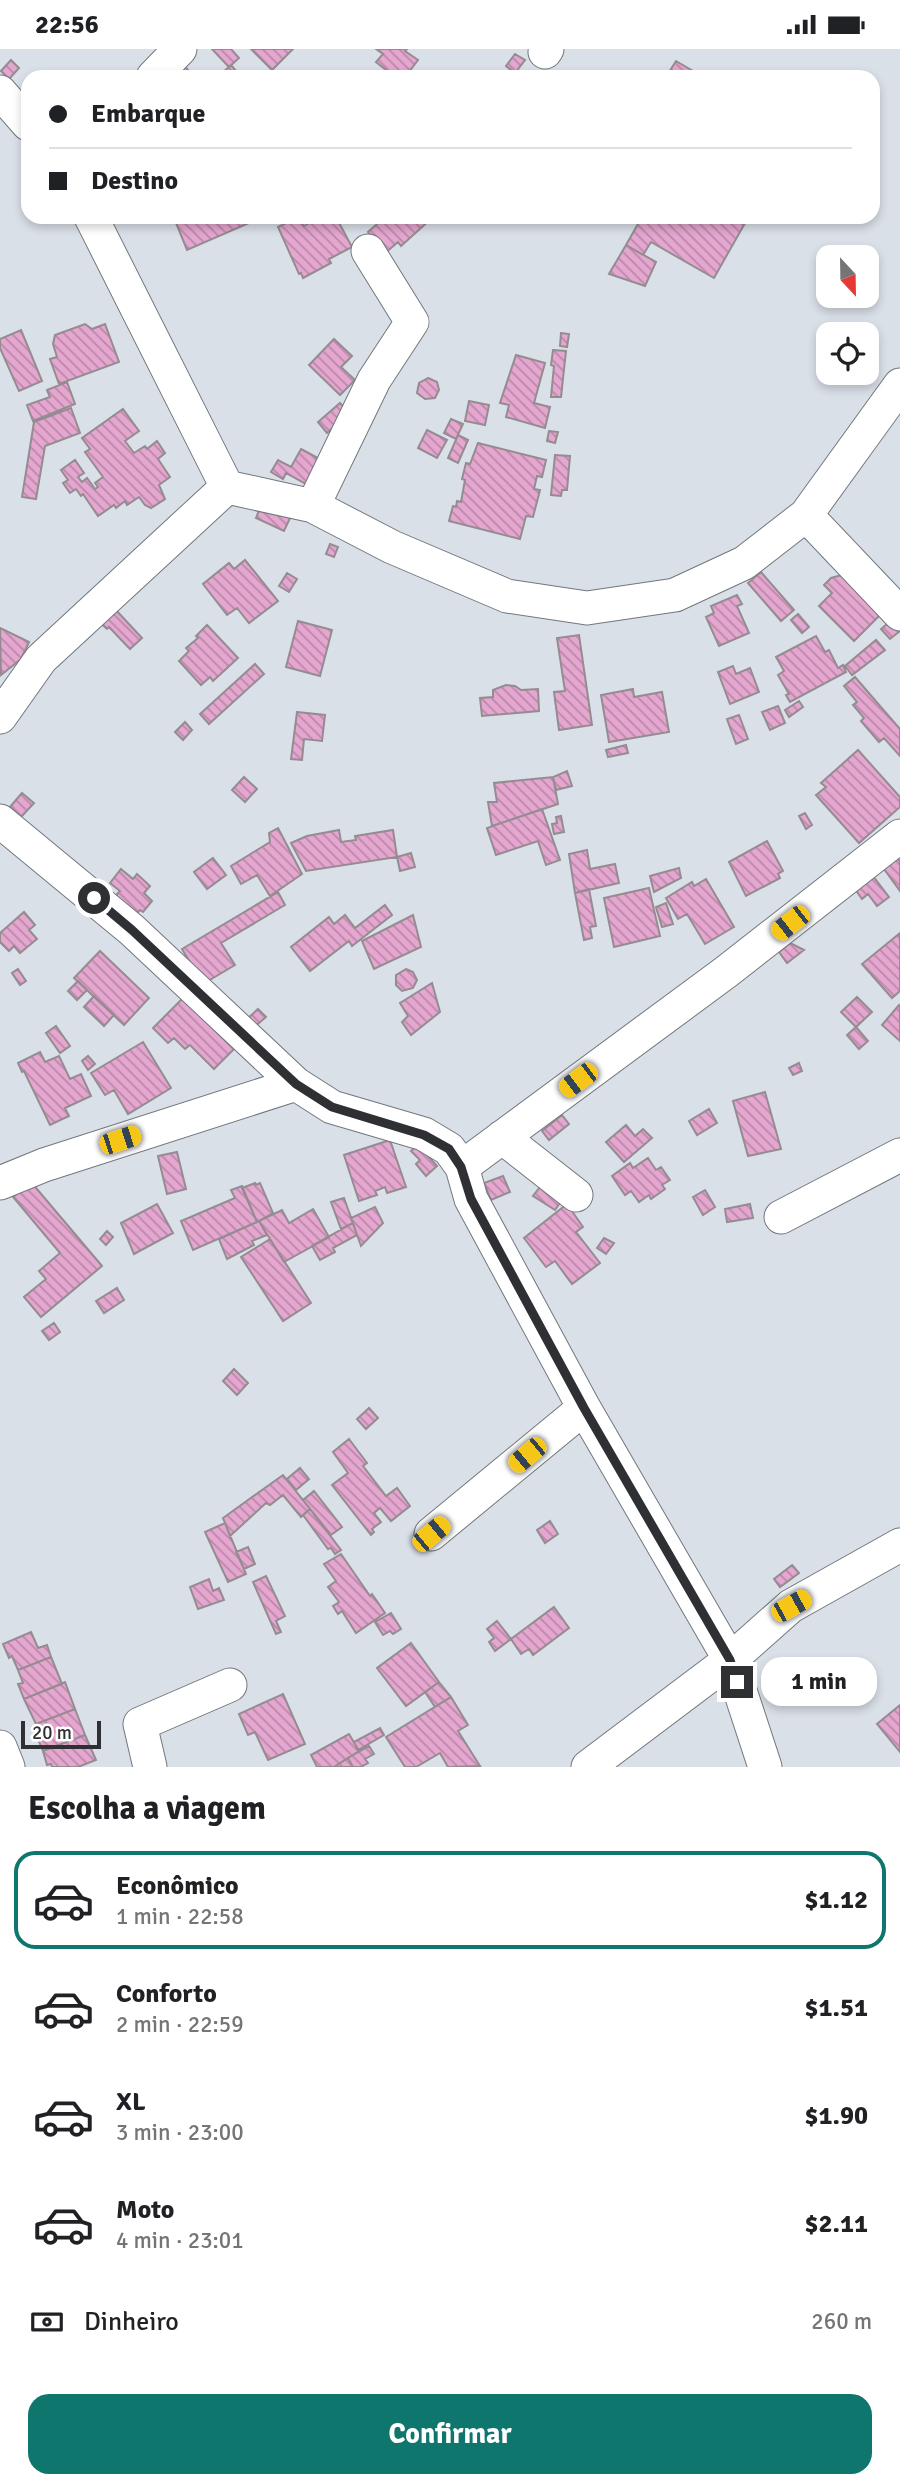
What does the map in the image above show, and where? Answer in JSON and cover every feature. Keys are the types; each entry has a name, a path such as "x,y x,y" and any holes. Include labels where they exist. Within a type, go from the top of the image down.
{"street":[{"path":"160,70 180,49"},
{"path":"0,92 21,116"},
{"path":"95,224 227,487"},
{"path":"313,506 374,380 412,322 368,251"},
{"path":"227,487 313,506 392,547 507,596 587,608 676,595 744,563 806,515 900,385"},
{"path":"0,716 41,659 227,487"},
{"path":"806,515 900,614"},
{"path":"0,821 132,930 296,1084 332,1107 424,1135 449,1149 461,1167 471,1199 584,1408 730,1660 765,1767"},
{"path":"461,1167 726,972 900,836"},
{"path":"0,1182 44,1165 296,1084"},
{"path":"502,1136 576,1195"},
{"path":"781,1217 900,1155"},
{"path":"431,1534 584,1408"},
{"path":"587,1767 730,1660 791,1606 900,1545"},
{"path":"150,1767 140,1724 230,1685"},
{"path":"0,1747 8,1767"}],"building":[{"path":"212,49 231,49 239,58 229,67"},
{"path":"251,49 293,49 272,70"},
{"path":"376,49 407,49 405,51 418,60 410,70 386,70 376,62 383,54"},
{"path":"515,54 525,60 517,70 506,66"},
{"path":"11,60 19,68 9,79 1,71"},
{"path":"676,61 691,70 670,70"},
{"path":"176,224 247,224 187,250"},
{"path":"284,224 340,224 352,247 329,259 331,263 303,278 278,227"},
{"path":"377,224 425,224 401,246 398,242 384,254 368,232"},
{"path":"638,224 744,224 714,278 651,242 643,255 626,245"},
{"path":"626,245 656,262 645,286 609,274"},
{"path":"85,324 92,329 105,324 119,362 59,384 50,359 57,357 53,344 55,335"},
{"path":"21,330 42,381 19,391 0,348 0,339"},
{"path":"561,333 569,334 567,347 560,346"},
{"path":"334,339 352,356 341,367 355,380 340,395 309,365"},
{"path":"553,350 566,351 561,397 551,397"},
{"path":"516,355 545,363 534,403 550,407 545,428 506,417 509,405 500,403"},
{"path":"428,378 437,382 439,390 435,398 425,399 417,393 419,383"},
{"path":"67,382 75,404 33,421 27,405 50,397 47,390"},
{"path":"469,401 489,405 485,425 465,421"},
{"path":"340,403 349,413 327,433 318,422"},
{"path":"71,408 80,433 45,446 36,499 22,497 34,422"},
{"path":"123,409 139,431 125,441 134,453 145,446 147,449 157,441 165,453 158,459 170,477 159,485 165,499 151,508 139,497 127,505 125,501 116,508 114,505 98,516 83,494 81,496 76,489 70,493 63,483 68,480 61,470 75,460 84,473 78,477 82,482 87,478 95,489 98,487 95,483 103,477 85,452 90,449 82,438"},
{"path":"451,419 463,424 456,439 444,433"},
{"path":"427,430 447,440 437,458 418,448"},
{"path":"549,431 558,432 555,443 547,441"},
{"path":"458,435 468,440 458,463 448,458"},
{"path":"478,443 546,460 542,477 537,476 534,489 540,490 533,517 526,516 520,539 449,521 453,506 456,507 457,501 461,502 466,463 470,464"},
{"path":"301,449 325,462 311,487 286,473 283,479 271,472 278,460 291,467"},
{"path":"555,455 570,456 567,490 562,490 561,496 551,495"},
{"path":"262,503 291,516 284,531 256,518"},
{"path":"330,544 338,547 334,557 326,554"},
{"path":"245,560 278,601 249,623 237,608 227,615 203,584 229,563 234,569"},
{"path":"761,572 794,610 781,621 748,583"},
{"path":"287,573 297,579 289,592 279,586"},
{"path":"845,574 883,612 854,641 819,606 832,593 824,585 831,578"},
{"path":"737,595 742,604 737,606 749,633 719,646 706,617 714,613 711,606"},
{"path":"114,608 142,638 130,649 109,627 107,629 99,622"},
{"path":"798,614 809,627 802,633 791,620"},
{"path":"893,619 900,631 890,639 881,629"},
{"path":"298,621 332,630 320,676 286,667"},
{"path":"207,625 238,658 213,681 210,677 201,685 179,661 189,651 186,648 198,638 196,636"},
{"path":"0,628 29,642 21,659 1,675"},
{"path":"579,635 592,725 559,730 554,692 565,691 557,638"},
{"path":"816,636 825,652 829,650 838,668 843,665 846,672 790,702 786,695 789,694 778,675 784,671 776,657"},
{"path":"876,640 885,650 852,675 845,666"},
{"path":"255,664 264,674 209,724 200,714"},
{"path":"733,666 736,674 750,668 759,692 730,704 718,672"},
{"path":"855,677 900,729 900,756 884,738 879,742 861,721 864,718 853,705 857,702 844,686"},
{"path":"506,685 521,690 538,689 539,711 482,716 480,698 493,697 493,690"},
{"path":"633,689 634,697 662,692 669,732 609,742 601,695"},
{"path":"799,701 803,707 789,717 785,710"},
{"path":"778,706 785,723 770,730 762,712"},
{"path":"297,712 325,715 322,741 304,739 302,760 291,759"},
{"path":"739,715 748,739 736,744 727,719"},
{"path":"185,722 192,730 183,740 175,732"},
{"path":"626,745 628,753 608,757 606,750"},
{"path":"858,750 900,797 900,807 859,843 816,795 826,787 821,783"},
{"path":"567,771 572,786 556,790 553,777"},
{"path":"244,777 257,789 245,802 232,790"},
{"path":"553,777 558,804 492,826 488,802 497,802 494,783"},
{"path":"22,793 34,803 21,817 10,807"},
{"path":"542,809 560,860 546,865 538,841 496,855 487,828"},
{"path":"805,813 812,825 806,829 799,816"},
{"path":"561,816 564,832 554,834 552,824 557,823 556,817"},
{"path":"278,828 302,874 270,896 257,875 241,884 231,866 270,842 269,833"},
{"path":"339,830 341,842 356,840 355,836 393,830 397,857 306,871 291,843 307,836"},
{"path":"767,841 783,871 778,874 780,878 746,896 729,862"},
{"path":"587,850 590,869 615,864 619,883 575,893 569,854"},
{"path":"411,853 415,867 400,871 397,857"},
{"path":"213,858 226,875 207,889 194,872"},
{"path":"898,858 900,862 900,891 884,869"},
{"path":"679,868 681,878 654,892 650,876"},
{"path":"121,869 133,879 137,874 150,886 144,893 152,901 130,921 109,903 120,891 110,883"},
{"path":"873,876 889,897 877,906 868,894 862,899 855,889"},
{"path":"706,879 734,927 705,944 687,914 678,919 666,898 692,882 694,886"},
{"path":"649,888 660,936 614,947 604,898"},
{"path":"589,889 596,926 590,927 592,938 584,940 575,893"},
{"path":"278,892 285,905 221,943 235,965 203,984 182,949"},
{"path":"666,903 673,924 662,927 656,907"},
{"path":"385,905 392,915 352,946 349,941 310,971 291,947 329,917 334,924 345,915 355,928"},
{"path":"24,912 35,925 29,930 37,939 20,953 14,946 9,951 0,942 0,933"},
{"path":"413,915 421,947 374,969 362,941"},
{"path":"900,933 900,991 892,998 862,964"},
{"path":"790,943 804,950 787,963 779,952"},
{"path":"100,951 149,998 124,1025 74,978"},
{"path":"18,969 26,981 20,985 12,973"},
{"path":"406,969 413,972 417,980 413,988 402,991 396,985 396,975"},
{"path":"78,981 87,990 77,1000 68,991"},
{"path":"432,983 440,1012 411,1035 402,1022 408,1016 400,1003"},
{"path":"94,996 114,1015 104,1026 84,1007"},
{"path":"857,997 872,1012 856,1027 841,1012"},
{"path":"183,998 234,1049 214,1069 190,1045 185,1049 174,1038 168,1043 153,1028"},
{"path":"900,1006 900,1041 882,1025"},
{"path":"258,1009 266,1017 252,1029 245,1021"},
{"path":"56,1026 70,1046 60,1053 46,1033"},
{"path":"856,1027 868,1041 859,1049 847,1035"},
{"path":"143,1042 171,1088 128,1114 114,1090 105,1095 91,1073"},
{"path":"40,1052 45,1062 59,1056 70,1079 81,1074 91,1096 65,1108 69,1116 50,1125 18,1063"},
{"path":"88,1056 95,1064 88,1070 82,1061"},
{"path":"799,1063 802,1071 793,1075 789,1068"},
{"path":"765,1092 781,1149 748,1156 733,1101"},
{"path":"709,1109 717,1123 697,1135 689,1121"},
{"path":"562,1115 569,1124 549,1140 542,1131"},
{"path":"626,1125 635,1136 643,1129 652,1138 624,1162 606,1142"},
{"path":"390,1140 406,1187 387,1193 385,1187 375,1191 377,1195 359,1201 344,1155"},
{"path":"418,1145 437,1166 426,1176 416,1164 420,1160 411,1151"},
{"path":"177,1152 186,1189 167,1194 158,1156"},
{"path":"648,1158 656,1170 661,1167 670,1180 662,1185 665,1189 651,1199 649,1195 639,1202 631,1191 625,1195 612,1176 630,1163 633,1168"},
{"path":"503,1176 510,1192 491,1200 484,1183"},
{"path":"31,1182 102,1266 41,1317 24,1297 46,1279 39,1271 60,1253 13,1197"},
{"path":"260,1183 273,1213 257,1222 242,1188"},
{"path":"543,1183 564,1197 555,1210 533,1196"},
{"path":"242,1186 257,1222 193,1250 181,1221 235,1198 231,1190"},
{"path":"705,1190 715,1207 703,1215 693,1197"},
{"path":"344,1198 353,1223 341,1229 331,1202"},
{"path":"157,1204 173,1233 134,1254 121,1223"},
{"path":"567,1204 583,1227 576,1232 600,1263 572,1284 555,1261 546,1267 524,1238"},
{"path":"750,1204 753,1218 727,1222 725,1209"},
{"path":"375,1207 383,1223 361,1246 351,1218"},
{"path":"313,1209 329,1237 284,1262 259,1221 282,1210 289,1223"},
{"path":"259,1221 267,1235 252,1241 254,1245 227,1259 219,1239"},
{"path":"353,1223 357,1235 333,1248 335,1252 320,1260 312,1246"},
{"path":"107,1231 113,1237 106,1245 100,1239"},
{"path":"604,1238 614,1243 606,1254 597,1248"},
{"path":"270,1239 311,1303 283,1321 241,1257"},
{"path":"117,1288 124,1300 104,1313 96,1301"},
{"path":"54,1323 60,1332 49,1340 42,1331"},
{"path":"234,1369 248,1383 237,1395 223,1381"},
{"path":"369,1408 378,1418 366,1429 357,1419"},
{"path":"349,1439 367,1463 363,1466 386,1496 397,1488 410,1506 391,1521 380,1508 374,1513 381,1522 372,1529 374,1532 371,1535 332,1485 348,1473 333,1452"},
{"path":"300,1468 309,1479 296,1490 287,1479"},
{"path":"283,1475 310,1509 301,1517 283,1495 270,1505 266,1503 230,1536 223,1518"},
{"path":"314,1491 342,1527 331,1535 303,1500"},
{"path":"310,1509 341,1550 335,1554 331,1548 328,1549 303,1515"},
{"path":"550,1521 558,1534 545,1543 537,1530"},
{"path":"225,1523 246,1574 228,1582 205,1532"},
{"path":"248,1547 255,1564 244,1569 236,1552"},
{"path":"341,1554 385,1613 356,1633 342,1611 338,1614 333,1606 339,1602 328,1587 336,1581 324,1564"},
{"path":"792,1565 799,1573 780,1587 774,1579"},
{"path":"266,1576 285,1616 276,1621 281,1632 276,1634 253,1582"},
{"path":"209,1579 213,1591 219,1588 224,1600 198,1609 190,1587"},
{"path":"554,1607 569,1628 533,1655 529,1649 521,1654 511,1639"},
{"path":"391,1613 401,1629 393,1634 390,1631 383,1635 375,1622"},
{"path":"497,1621 511,1639 495,1651 489,1642 494,1638 487,1629"},
{"path":"31,1632 38,1648 47,1645 51,1657 18,1670 3,1644"},
{"path":"411,1643 439,1682 406,1706 377,1668"},
{"path":"51,1657 62,1684 24,1699 18,1684 23,1683 18,1670"},
{"path":"65,1682 75,1709 36,1724 24,1699"},
{"path":"439,1682 451,1697 435,1707 425,1692"},
{"path":"283,1694 305,1744 268,1760 255,1732 248,1735 239,1714"},
{"path":"451,1697 468,1725 458,1731 480,1766 448,1767 440,1753 416,1767 405,1767 386,1737"},
{"path":"900,1705 900,1752 877,1724"},
{"path":"75,1709 85,1735 43,1751 37,1737 41,1735 36,1724"},
{"path":"380,1728 384,1735 358,1750 354,1742"},
{"path":"349,1734 359,1751 334,1767 317,1767 311,1755"},
{"path":"85,1735 96,1760 78,1767 47,1765 43,1751"},
{"path":"369,1746 374,1754 365,1759 368,1763 353,1767 348,1758"},
{"path":"348,1758 353,1767 334,1767"}],"route":[{"path":"94,898 132,930 296,1084 332,1107 424,1135 449,1149 461,1167 471,1199 584,1408 730,1660 737,1682"}]}
